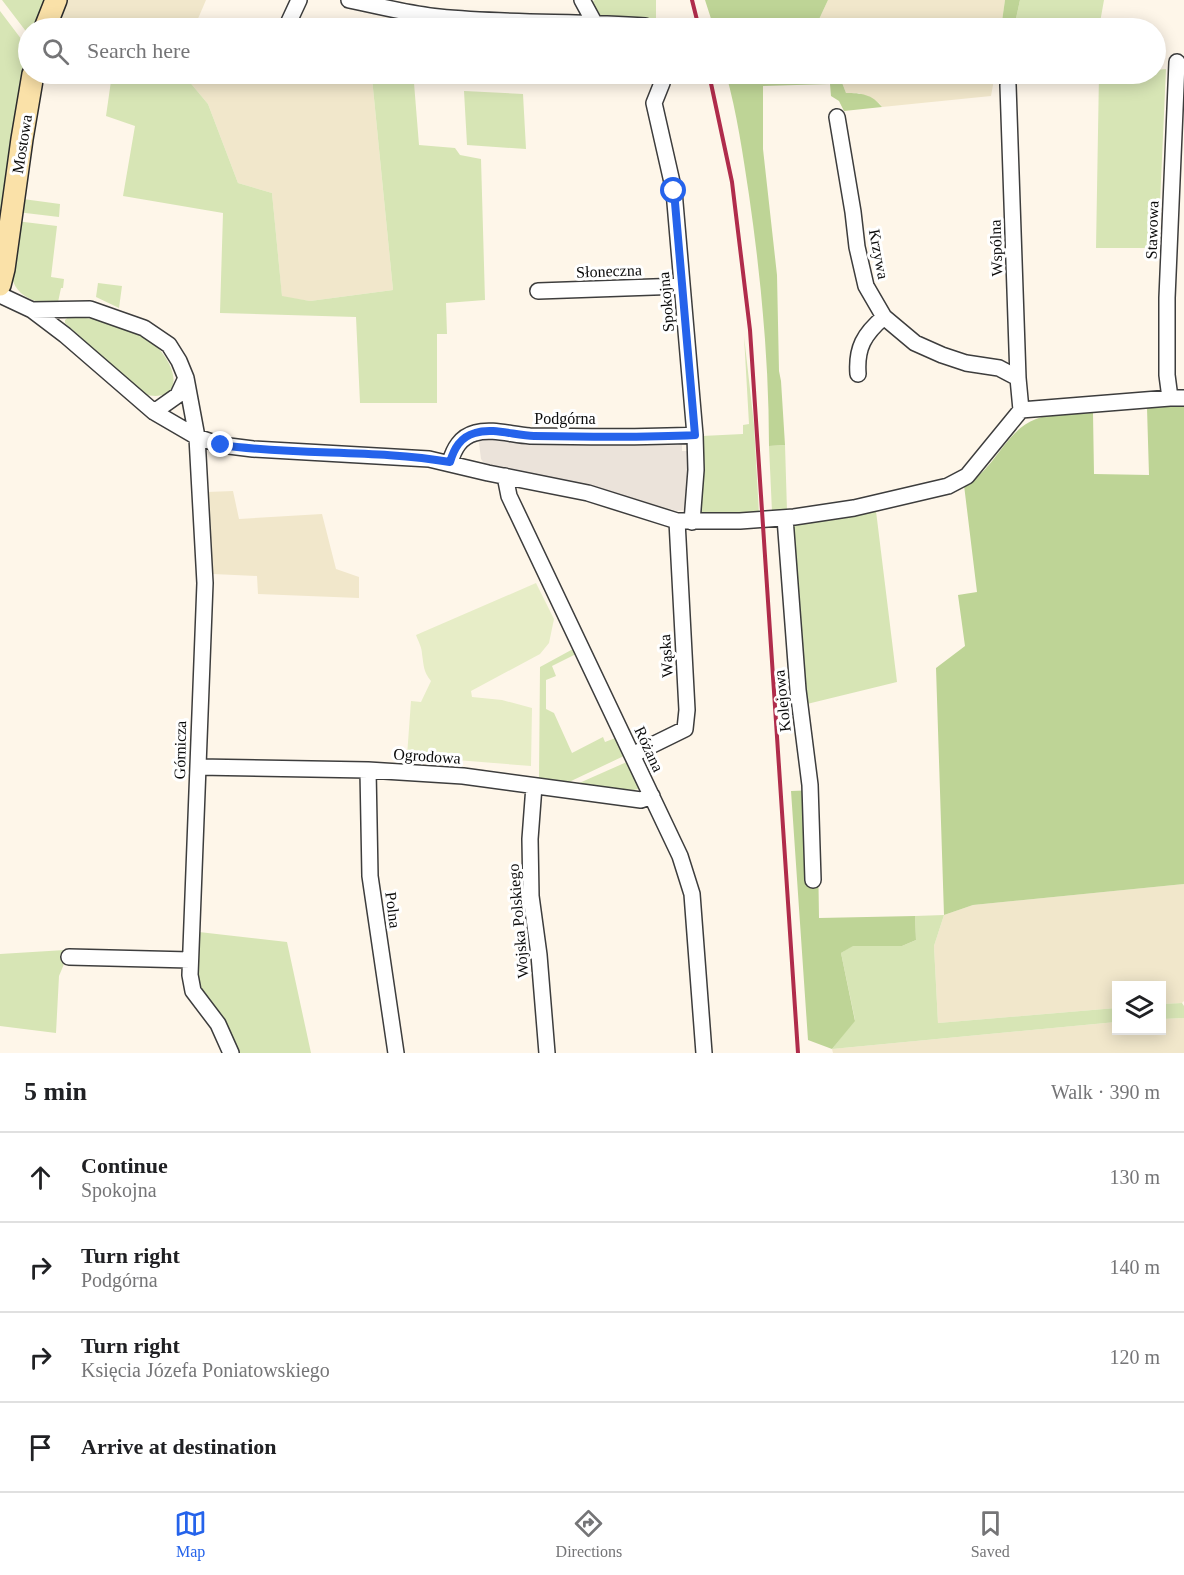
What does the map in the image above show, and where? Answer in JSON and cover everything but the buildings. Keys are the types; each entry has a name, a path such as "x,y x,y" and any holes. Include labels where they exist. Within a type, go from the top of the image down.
{"street":[{"path":"49,18 56,0"},
{"path":"291,18 299,0"},
{"path":"349,0 438,17 455,18"},
{"path":"582,0 592,18"},
{"name":"Stawowa","path":"1177,62 1178,196 1167,331 1167,375 1177,398"},
{"name":"Mostowa","path":"0,285 31,84"},
{"name":"Spokojna","path":"659,84 654,103 674,191 695,435 696,470 685,521"},
{"name":"Wspólna","path":"1008,85 1021,410"},
{"name":"Krzywa","path":"837,117 857,247 866,286 884,317 915,343 966,363 999,368 1018,378"},
{"name":"Słoneczna","path":"538,291 682,286"},
{"path":"0,295 32,310 65,335 154,412 197,437 221,445 254,449 409,457 450,462 588,492 685,521 785,518 854,508 948,486 967,476 1021,410 1177,398"},
{"name":"Górnicza","path":"32,310 90,309 144,328 169,345 186,378 197,437 205,583 190,975 193,991 218,1024 231,1053"},
{"path":"858,374 857,355 861,341 870,329 884,317"},
{"path":"154,412 178,395 186,378"},
{"name":"Podgórna","path":"450,462 453,451 464,438 486,431 534,436 695,435"},
{"name":"Różana","path":"506,476 509,496 680,856 692,894 704,1053"},
{"name":"Kolejowa","path":"785,518 798,690 810,785 813,880"},
{"name":"Wąska","path":"632,756 685,729 687,710 685,521"},
{"name":"Ogrodowa","path":"198,767 368,770 463,776 641,800 652,796"},
{"name":"Polna","path":"368,770 370,876 396,1053"},
{"name":"Wojska Polskiego","path":"534,786 530,839 531,896 539,955 547,1053"},
{"path":"69,957 190,960"}],"shaded area":[{"path":"60,0 206,0 198,18 53,18"},
{"path":"828,0 1005,0 1002,18 820,18"},
{"path":"191,84 373,84 393,290 310,301 282,297 272,193 238,183 208,104"},
{"path":"843,84 993,84 991,96 882,107 879,103 859,93 846,93"},
{"path":"482,437 682,441 682,451 693,451 690,492 684,510 677,511 594,487 484,463 481,459 479,443"},
{"path":"233,491 239,519 322,514 336,569 359,577 359,598 258,594 257,576 213,574 207,492"},
{"path":"1184,884 1184,1001 1166,1004 1166,981 1112,981 1112,1008 938,1023 934,946 944,915 973,905"},
{"path":"1184,1018 1184,1053 833,1053 832,1049 1112,1022 1112,1035 1166,1035 1166,1019"}],"green space":[{"path":"2,0 47,0 41,18 18,18 18,21"},
{"path":"595,0 656,0 656,18 596,18 588,3"},
{"path":"705,0 828,0 820,18 711,18"},
{"path":"1005,0 1020,0 1016,18 1002,18"},
{"path":"1020,0 1104,0 1101,18 1016,18"},
{"path":"0,11 18,35 18,84 23,84 0,228"},
{"path":"111,84 191,84 208,104 238,183 272,193 282,296 310,301 393,290 373,84 414,84 419,145 455,148 460,155 481,159 485,300 446,303 447,334 437,334 437,403 360,403 356,317 220,313 223,213 123,196 135,126 106,116"},
{"path":"728,84 830,84 763,86 763,149 777,275 779,371 785,445 769,446 764,320 749,195"},
{"path":"830,84 843,84 846,93 866,95 882,107 844,111 839,101 831,96"},
{"path":"1099,84 1165,84 1158,248 1096,248"},
{"path":"464,91 523,94 526,149 467,145"},
{"path":"23,199 60,204 59,217 17,212"},
{"path":"16,221 57,226 51,277 64,279 57,307 25,296 13,281 10,262"},
{"path":"98,283 122,286 119,308 96,297"},
{"path":"70,316 122,326 152,342 169,363 174,380 169,392 154,396 143,394 65,323"},
{"path":"744,336 754,425 759,514 705,516 699,511 702,436 743,434 743,425 749,424"},
{"path":"1184,406 1184,884 973,905 944,915 936,668 965,646 958,595 977,592 964,485 975,479 1007,441 1025,425 1050,415 1064,414 1093,413 1094,474 1149,475 1147,408"},
{"path":"785,445 787,511 772,512 769,446"},
{"path":"876,511 897,682 807,704 791,526"},
{"path":"536,583 554,619 549,643 540,654 471,691 472,697 502,700 532,708 531,766 407,756 411,701 421,702 431,681 425,671 416,635"},
{"path":"573,649 576,654 552,666 556,676 546,680 546,709 554,713 572,753 603,737 605,742 618,737 626,755 569,782 539,778 540,667"},
{"path":"629,761 639,785 638,789 577,784"},
{"path":"817,790 819,918 915,916 916,940 902,946 853,946 841,953 855,1021 832,1049 808,1040 791,791"},
{"path":"944,915 934,946 938,1023 1112,1008 1112,1022 832,1049 855,1020 841,953 852,946 902,946 916,940 915,916"},
{"path":"199,932 287,942 311,1053 236,1053 199,989 195,977"},
{"path":"65,950 64,964 59,976 56,1033 0,1026 0,954"},
{"path":"1182,1003 1184,1018 1166,1019 1166,1004"}],"railway":[{"path":"692,0 696,18"},
{"path":"711,84 732,182 750,330 798,1053"}],"route":[{"path":"221,445 309,453 409,457 450,462 458,443 475,433 486,431 534,436 695,435 674,191"}]}
